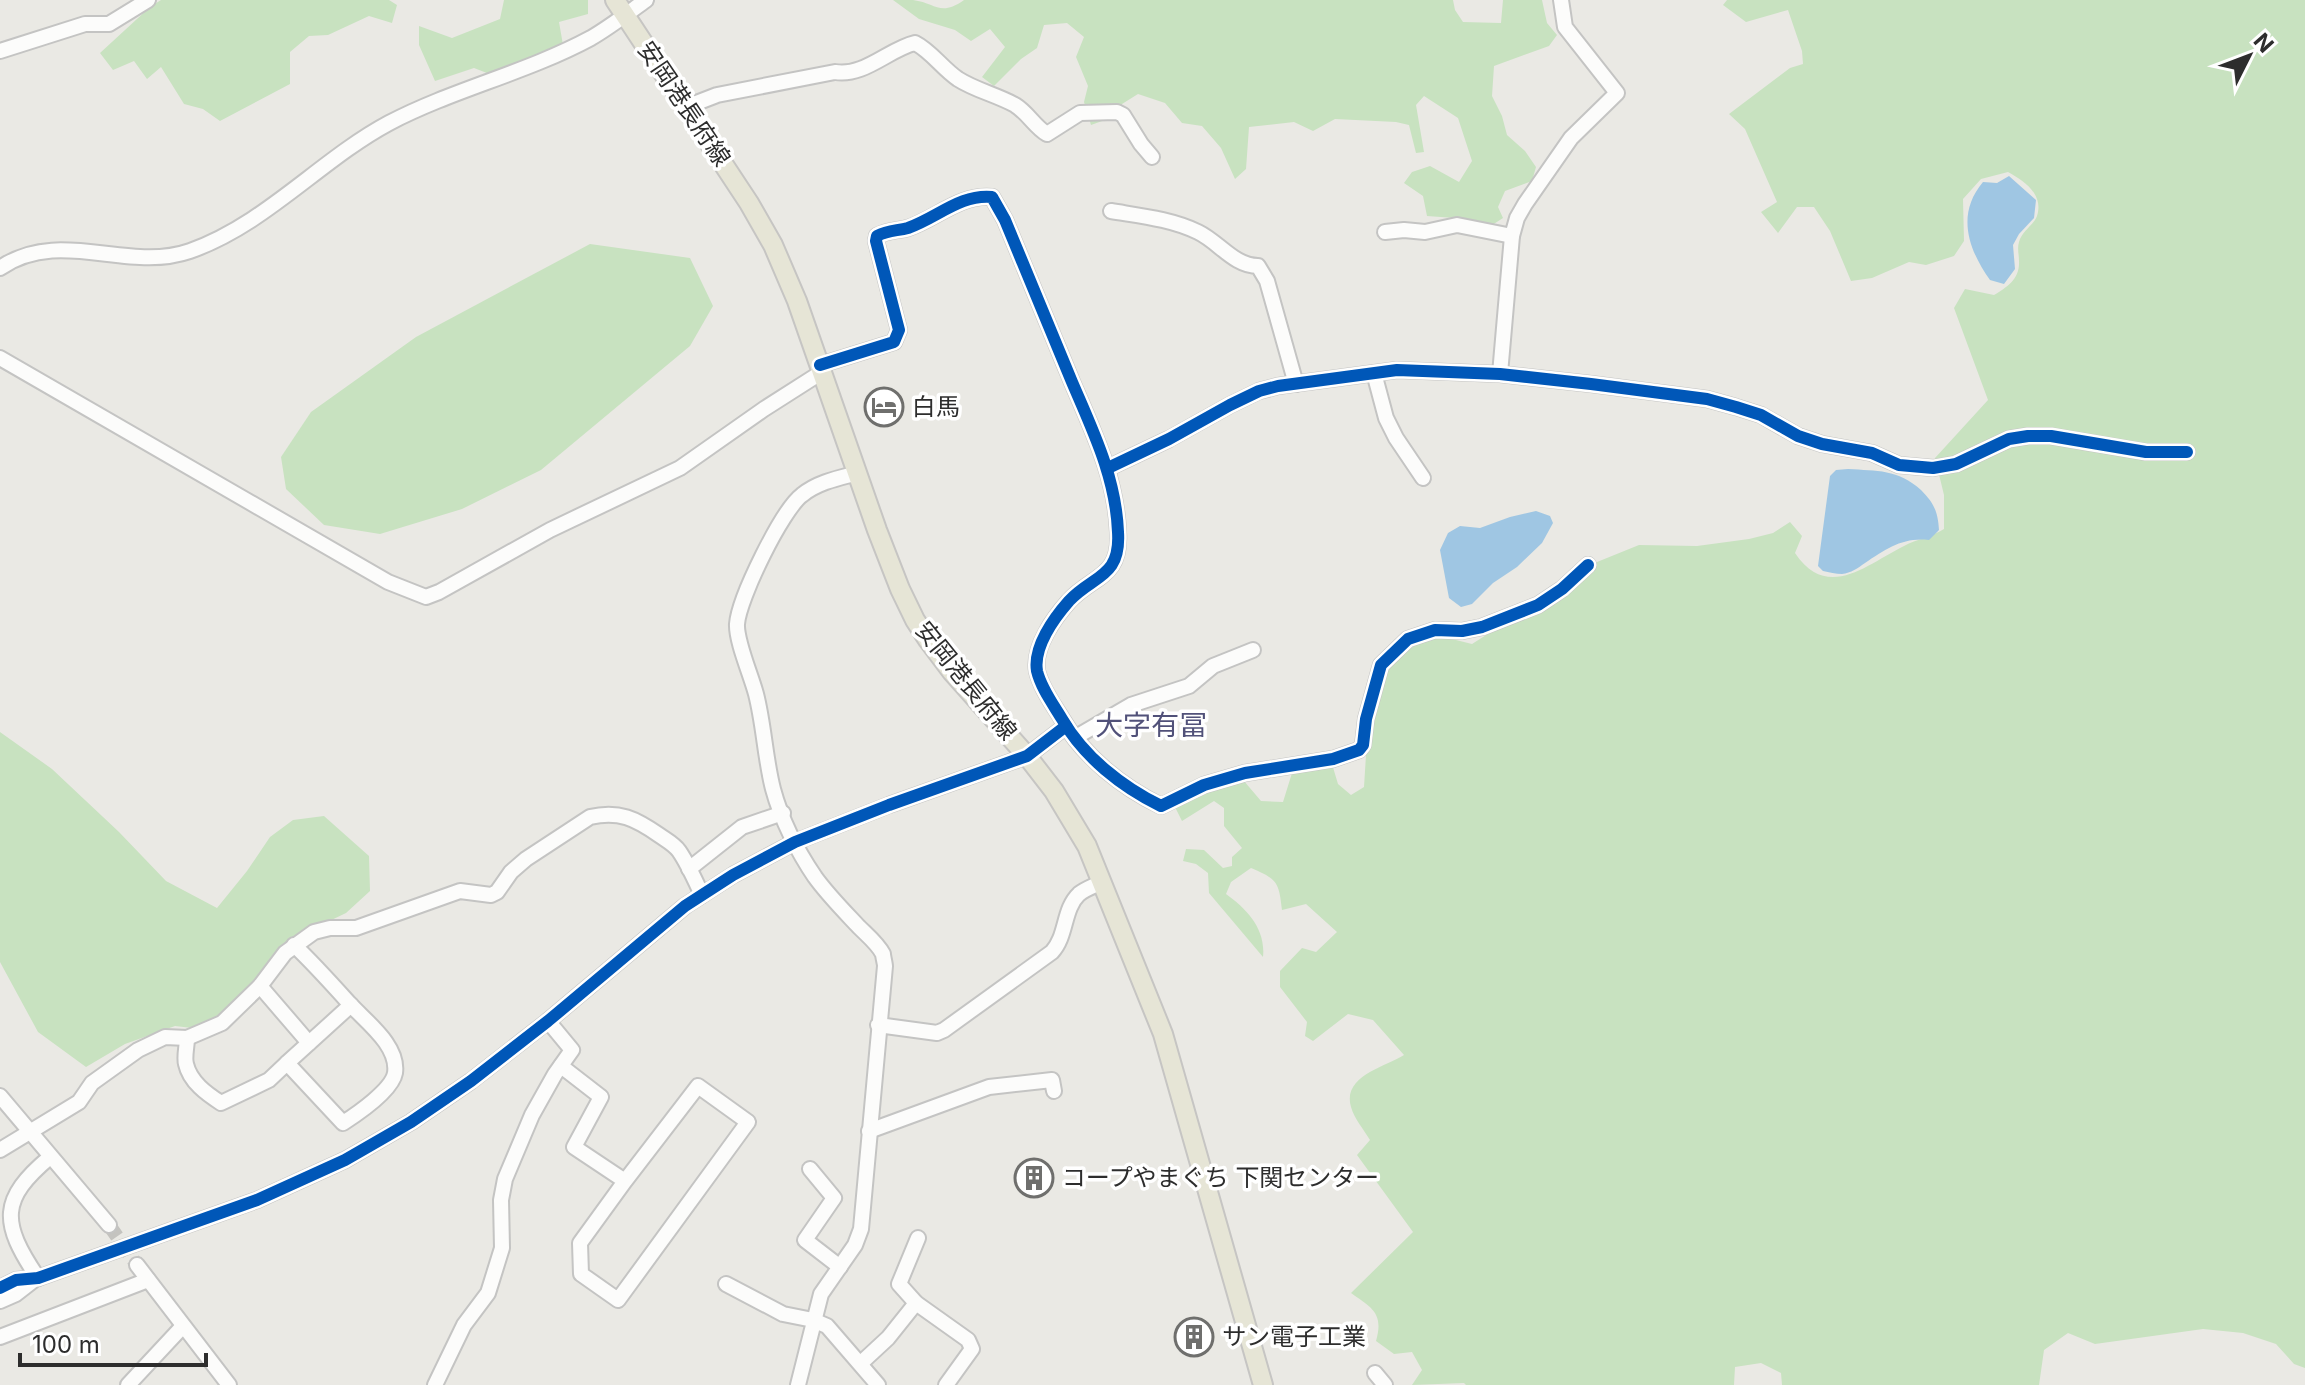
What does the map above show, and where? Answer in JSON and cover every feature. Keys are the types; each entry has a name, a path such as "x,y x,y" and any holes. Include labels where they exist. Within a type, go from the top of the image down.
{"main road":[{"name":"安岡港長府線","path":"620,8 749,203 773,245 797,301 900,589 915,620 952,672 1054,791 1087,846 1163,1034 1263,1385"}],"street":[{"path":"2,45 85,24 109,24 148,0"},
{"path":"0,268 24,256 53,250 147,258 174,255 202,246 255,217 363,138 476,85 578,44 620,8 646,0"},
{"path":"1500,374 1512,236 1517,218 1571,138 1617,93 1565,27 1561,0"},
{"path":"686,107 717,95 835,72 844,73 881,60 915,43 959,80 1028,114 1047,134 1080,113 1113,112 1123,115 1152,157"},
{"path":"0,358 388,582 426,597 550,530 680,468 821,368 894,342 899,330 877,236 885,231 907,228 966,199 992,197 1005,220 1108,468 1117,521 1118,550 1112,565 1104,576 1070,599 1038,650 1037,669 1044,688 1071,732 1109,773 1161,806 1193,789 1245,773 1333,759 1359,750 1363,745 1366,719 1381,665 1408,639 1435,630 1462,631 1482,627 1538,605 1562,589 1588,565"},
{"path":"1111,211 1171,221 1202,234 1248,266 1258,266 1267,281 1296,384"},
{"path":"1385,232 1425,232 1457,225 1512,236"},
{"path":"1108,468 1259,391 1397,370 1500,374 1707,399 1761,415 1798,436 1822,444 1872,453 1899,465 1933,468 1956,464 2009,439 2028,436 2051,436 2146,452 2187,452"},
{"path":"1374,373 1386,418 1423,478"},
{"path":"798,1385 821,1294 855,1245 861,1229 885,966 883,955 815,877 795,842 773,789 757,698 737,622 774,531 792,505 817,485 858,473"},
{"path":"0,1288 16,1280 38,1278 236,1208 312,1177 377,1142 442,1101 548,1021 702,895 733,875 795,842 1027,756 1131,705 1189,686 1213,666 1253,650"},
{"path":"689,869 742,827 783,813"},
{"path":"0,1150 79,1102 92,1083 138,1050 165,1037 187,1038 222,1023 260,986 285,953 314,932 330,928 356,928 460,891 491,895 526,859 590,817 601,814 633,818 677,847 702,895"},
{"path":"878,1025 937,1033 944,1030 1052,952 1058,945 1072,903 1083,892 1102,882"},
{"path":"287,1063 343,1123 367,1108 394,1077 396,1069 388,1045 367,1019 294,945"},
{"path":"260,986 309,1043"},
{"path":"187,1038 186,1064 203,1091 221,1103 269,1080 351,1005"},
{"path":"435,1385 464,1325 488,1293 502,1248 501,1200 505,1179 532,1115 572,1050 548,1021"},
{"path":"561,1066 601,1097 574,1147 625,1181"},
{"path":"869,1131 989,1087 1052,1080 1054,1091"},
{"path":"698,1086 748,1122 618,1300 581,1274 580,1243 625,1181 698,1086"},
{"path":"0,1096 109,1225"},
{"path":"38,1278 13,1242 5,1223 5,1206 9,1193 19,1181 50,1157"},
{"path":"810,1169 834,1198 805,1240 840,1267"},
{"path":"918,1238 899,1284 916,1303 968,1340 972,1349 946,1385"},
{"path":"137,1265 229,1385"},
{"path":"0,1301 38,1278"},
{"path":"0,1337 148,1280"},
{"path":"726,1284 752,1291 783,1314 827,1326 878,1385"},
{"path":"861,1363 888,1338 916,1303"},
{"path":"134,1383 183,1326"},
{"path":"1375,1373 1385,1385"}],"green space":[{"path":"161,0 389,0 397,5 392,23 369,16 328,35 309,36 290,52 290,84 220,121 203,109 184,104 161,67 147,79 134,61 113,70 100,53"},
{"path":"504,0 588,0 588,14 559,22 563,45 492,75 474,68 435,81 419,45 419,26 452,38 500,19"},
{"path":"893,0 913,0 949,8 964,0 1453,0 1463,22 1501,23 1503,0 1542,0 1547,23 1557,35 1549,46 1494,66 1492,96 1507,135 1525,151 1536,167 1532,181 1505,191 1498,207 1503,218 1489,227 1455,218 1427,216 1423,196 1404,183 1412,172 1430,166 1459,182 1472,161 1458,118 1424,96 1416,105 1424,152 1416,153 1409,125 1396,122 1335,119 1313,131 1294,122 1249,127 1246,169 1235,179 1221,148 1202,126 1182,123 1165,103 1138,94 1122,104 1122,110 1116,116 1091,125 1084,102 1088,86 1076,57 1084,37 1067,23 1044,25 1037,48 994,86 982,77 1005,47 990,29 971,41 955,30 919,19"},
{"path":"1727,0 2305,0 2305,1368 2294,1364 2276,1344 2243,1333 2203,1329 2095,1344 2068,1333 2044,1350 2039,1385 1782,1385 1781,1373 1761,1363 1735,1367 1734,1385 1412,1385 1422,1370 1412,1352 1394,1354 1376,1341 1377,1317 1351,1293 1413,1232 1357,1155 1370,1140 1352,1111 1350,1096 1359,1080 1404,1055 1373,1020 1348,1014 1313,1041 1305,1036 1307,1022 1280,987 1280,971 1302,948 1316,952 1337,932 1306,904 1282,910 1275,883 1251,868 1231,882 1226,894 1254,921 1261,937 1263,957 1209,893 1208,873 1196,864 1183,861 1186,849 1204,850 1223,868 1232,866 1232,857 1242,848 1224,826 1224,808 1214,801 1182,821 1175,807 1200,792 1244,781 1261,801 1283,802 1292,773 1332,764 1338,784 1351,795 1364,787 1367,739 1385,668 1414,646 1440,636 1472,644 1559,598 1597,562 1639,545 1697,546 1749,539 1773,533 1790,522 1802,536 1795,553 1808,568 1834,577 1862,569 1939,532 1944,529 1944,495 1935,458 1988,400 1954,308 1965,289 1994,295 2015,278 2019,267 2019,242 2037,216 2038,201 2035,195 2026,184 2008,172 1981,179 1963,199 1964,241 1954,256 1926,265 1909,262 1872,278 1851,281 1830,231 1814,207 1797,207 1778,233 1761,212 1777,202 1745,129 1729,114 1790,68 1803,64 1802,51 1788,10 1746,22 1723,5"},
{"path":"590,244 690,258 713,306 690,346 541,470 462,509 380,534 324,525 286,489 281,457 311,412 416,337"},
{"path":"0,732 52,769 166,881 217,908 270,837 293,820 324,816 369,856 370,891 346,913 296,937 212,1026 175,1026 125,1044 86,1067 38,1032 0,962"}],"water":[{"path":"2009,176 2036,200 2034,218 2013,245 2015,269 2004,284 1990,280 1982,268 1971,244 1968,219 1970,206 1983,182 1997,183"},
{"path":"1836,470 1887,472 1912,483 1932,504 1939,530 1929,540 1911,540 1895,545 1848,573 1823,571 1818,566 1830,476"},
{"path":"1536,511 1550,516 1553,523 1542,543 1472,604 1461,607 1449,598 1440,550 1448,533 1460,526 1480,528"}],"tunnel":[{"path":"109,1225 137,1265"}],"cycle path":[{"path":"820,365 894,342 899,330 877,236 919,224 969,199 992,197 1005,220 1095,437 1113,493 1118,532 1118,547 1110,567 1069,601 1046,633 1038,652 1037,671 1048,696 1081,746 1118,780 1161,806 1204,785 1245,773 1333,759 1359,750 1363,745 1366,719 1381,665 1408,639 1435,630 1462,631 1482,627 1538,605 1562,589 1588,565"},
{"path":"1108,468 1259,391 1397,370 1500,374 1707,399 1761,415 1798,436 1822,444 1872,453 1899,465 1933,468 1956,464 2009,439 2028,436 2051,436 2146,452 2187,452"},
{"path":"0,1288 16,1280 38,1278 257,1200 345,1160 411,1122 471,1081 685,906 733,875 795,842 1027,756 1066,726"}],"place":[{"name":"白馬","path":"884,407"},
{"name":"コープやまぐち 下関センター","path":"1034,1178"},
{"name":"サン電子工業","path":"1194,1337"}],"district":[{"name":"大字有冨","path":"1151,725"}]}
